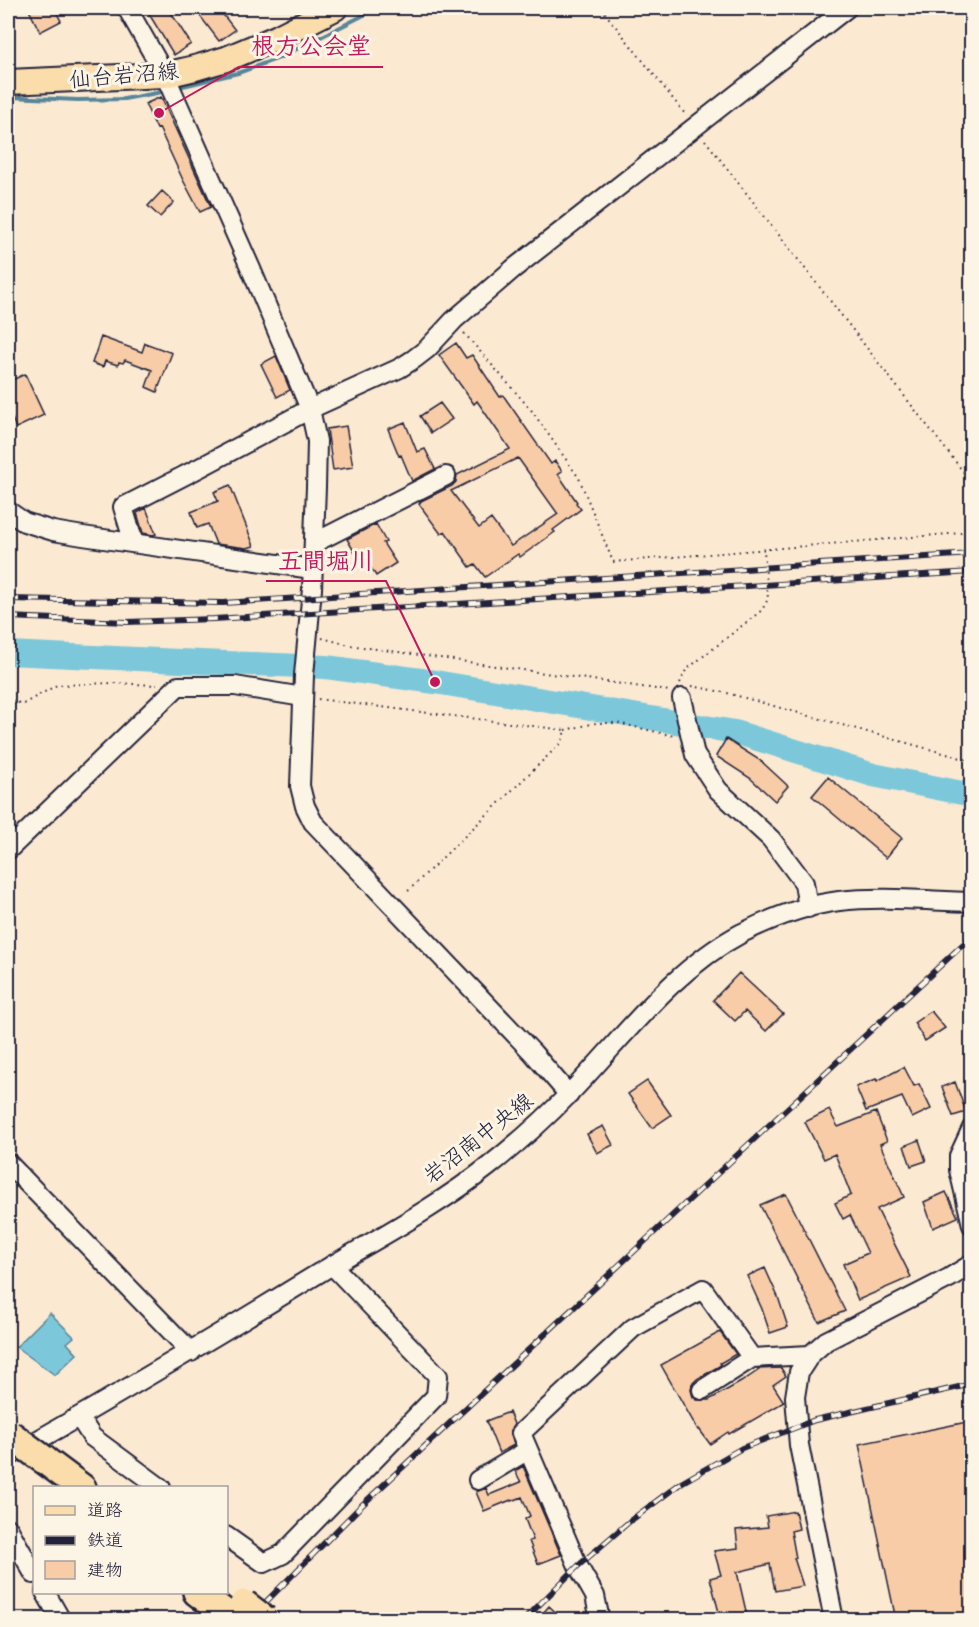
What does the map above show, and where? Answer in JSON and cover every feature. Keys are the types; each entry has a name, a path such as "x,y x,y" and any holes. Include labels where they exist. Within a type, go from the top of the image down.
{"highway":[{"path":"17,1452 49,1486"},
{"path":"17,1452 78,1486"},
{"path":"200,1594 240,1610"}],"main road":[{"name":"仙台岩沼線","path":"8,82 165,75 226,58 276,38 335,8"}],"street":[{"path":"127,8 165,75 310,409 317,441 314,543 303,697 300,786 304,806 313,822 533,1053 569,1095"},
{"path":"134,543 123,507 310,409 407,363 427,349 454,320 513,269 847,8"},
{"path":"314,543 446,476"},
{"path":"8,511 24,522 53,531 312,569"},
{"path":"8,850 177,686 236,686 303,697"},
{"path":"681,691 695,755 718,790 771,839 804,883 808,908"},
{"name":"岩沼南中央線","path":"17,1452 191,1352 445,1197 488,1167 569,1095 657,1000 691,967 741,933 771,920 839,901 878,899 972,902"},
{"path":"972,1128 959,1156 959,1170 972,1224"},
{"path":"8,1163 191,1352"},
{"path":"834,1620 799,1444 795,1397 799,1372 810,1355 826,1341 972,1264"},
{"path":"228,1537 264,1563 283,1554 436,1396 438,1376 332,1265"},
{"path":"600,1620 595,1596 578,1566 521,1433 633,1328 703,1289 752,1358"},
{"path":"702,1390 752,1358 810,1355"},
{"path":"79,1417 92,1437 157,1486"},
{"path":"477,1480 528,1450"},
{"path":"8,1528 33,1572"},
{"path":"46,1594 61,1620"}],"path":[{"path":"602,8 972,483"},
{"path":"454,320 532,411 579,478 613,562 972,532"},
{"path":"681,691 686,670 762,610 766,604 768,599 764,550"},
{"path":"307,639 681,691 727,693 972,761"},
{"path":"8,696 13,701 23,704 57,685 113,683 177,686"},
{"path":"303,697 565,730 596,723 618,723 690,737"},
{"path":"392,906 562,742 565,730"}],"water":[{"path":"50,1313 74,1337 67,1343 77,1354 55,1375 16,1347"}],"building":[{"path":"28,8 54,8 61,21 40,32"},
{"path":"159,8 168,8 191,44 174,55 149,14"},
{"path":"202,8 218,8 235,30 219,41 197,12"},
{"path":"161,97 211,207 200,212 145,104"},
{"path":"162,191 174,202 160,217 148,206"},
{"path":"101,337 142,352 145,343 172,353 157,392 146,387 152,370 125,360 123,363 119,362 118,365 105,361 103,367 92,363"},
{"path":"456,343 466,358 472,355 500,397 503,395 551,464 555,461 562,471 558,474 581,509 553,530 555,532 520,557 518,554 485,577 475,564 470,567 445,531 441,534 419,504 452,486 456,482 457,475 510,449 477,401 474,404 439,355","holes":["518,458 558,514 511,546 491,519 479,528 451,491"]},
{"path":"276,356 290,390 277,397 261,364"},
{"path":"25,374 44,415 16,428 8,409 8,382"},
{"path":"440,403 452,419 431,433 420,416"},
{"path":"405,422 417,452 425,449 435,469 412,481 388,429"},
{"path":"346,426 353,467 333,470 327,429"},
{"path":"230,485 254,546 247,548 216,544 208,524 197,528 191,512 218,501 214,492"},
{"path":"146,508 156,534 153,535 143,533 137,513"},
{"path":"376,524 386,542 383,543 396,563 376,576 363,555 358,558 347,539"},
{"path":"726,739 761,761 788,786 775,801 750,778 716,756"},
{"path":"828,777 902,838 886,858 812,796"},
{"path":"739,973 783,1014 766,1031 745,1011 735,1021 713,1000"},
{"path":"931,1011 945,1028 925,1041 914,1023"},
{"path":"904,1067 914,1086 919,1084 931,1109 912,1118 902,1097 866,1111 856,1087 876,1079 877,1081"},
{"path":"647,1081 671,1115 652,1128 628,1094"},
{"path":"955,1082 966,1112 953,1116 942,1087"},
{"path":"829,1110 838,1127 876,1112 887,1141 880,1144 904,1197 877,1209 911,1277 858,1300 843,1264 868,1253 850,1215 843,1219 835,1203 851,1195 835,1154 824,1159 805,1122"},
{"path":"603,1126 613,1145 597,1153 587,1134"},
{"path":"919,1140 926,1161 911,1166 904,1146"},
{"path":"946,1192 958,1217 933,1228 924,1202"},
{"path":"786,1194 845,1311 819,1322 760,1205"},
{"path":"765,1268 788,1327 770,1333 747,1276"},
{"path":"720,1332 736,1354 692,1384 693,1397 697,1400 709,1400 741,1382 758,1369 781,1368 786,1376 773,1385 784,1402 710,1444 698,1430 661,1365"},
{"path":"509,1412 514,1424 510,1431 514,1445 499,1453 486,1421"},
{"path":"972,1421 972,1620 896,1620 859,1444"},
{"path":"523,1466 561,1555 538,1564 529,1541 533,1540 525,1519 530,1516 522,1497 484,1511 476,1492 486,1488 489,1495 521,1482 515,1471"},
{"path":"795,1511 799,1529 791,1531 796,1558 794,1558 803,1586 775,1591 770,1564 737,1572 748,1620 721,1620 710,1578 721,1575 714,1551 738,1548 736,1530 768,1527 766,1516"},
{"path":"549,1606 564,1620 537,1620"}],"waterway":[{"path":"183,86 238,73 279,58 378,8"},
{"path":"10,97 78,100 124,99 162,92"},
{"path":"8,653 326,667 435,682 735,732 873,775 972,795"}],"railway":[{"path":"8,599 223,603 972,554"},
{"path":"8,617 127,622 214,619 972,572"},
{"path":"248,1620 361,1506 972,936"},
{"path":"524,1620 578,1566 630,1521 681,1483 742,1448 815,1420 972,1384"}],"place":[{"name":"根方公会堂","path":"159,113"},
{"name":"五間堀川","path":"435,682"}]}
